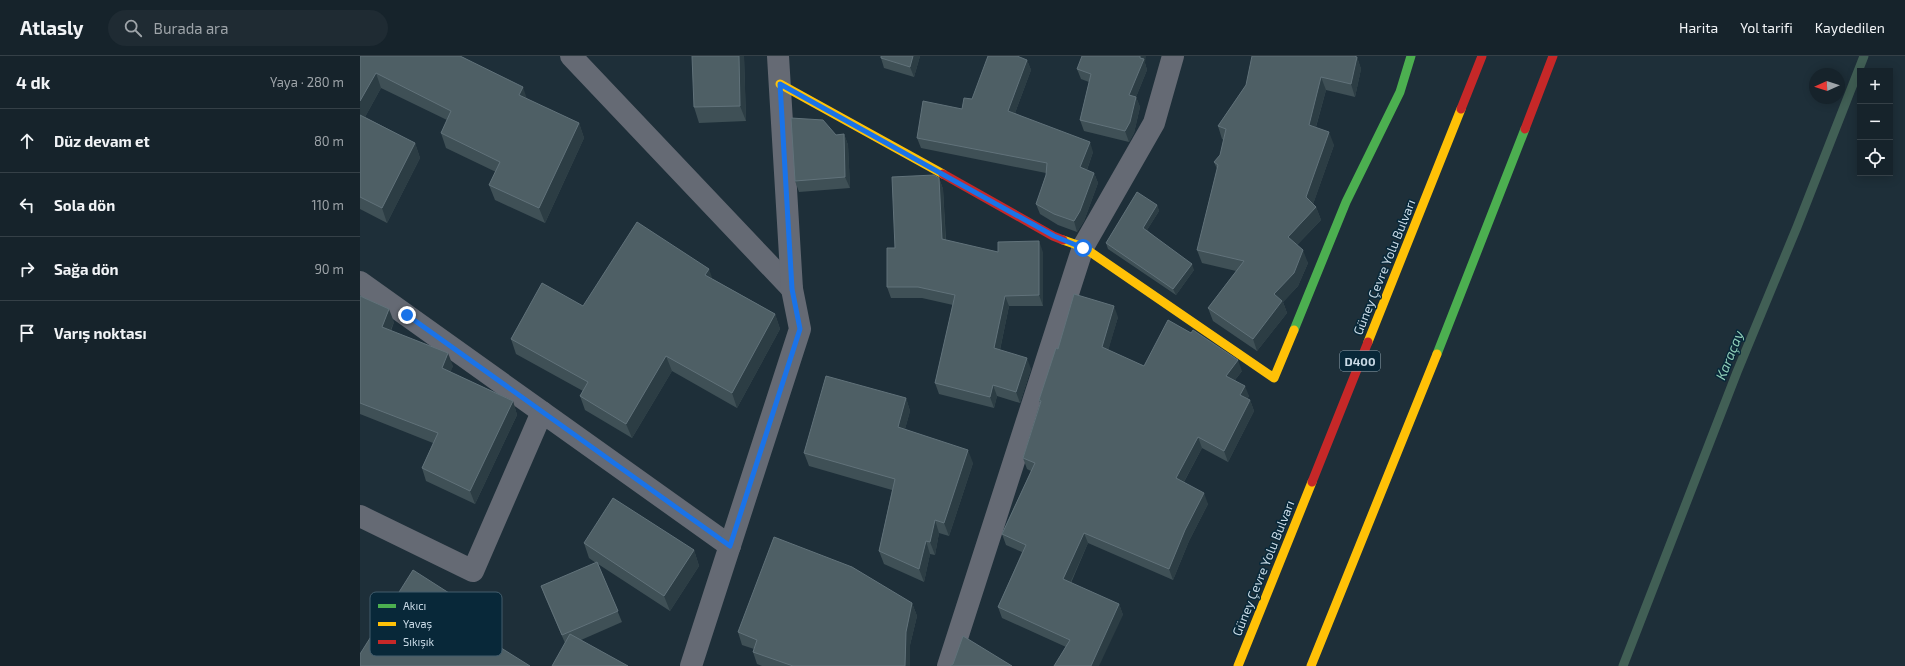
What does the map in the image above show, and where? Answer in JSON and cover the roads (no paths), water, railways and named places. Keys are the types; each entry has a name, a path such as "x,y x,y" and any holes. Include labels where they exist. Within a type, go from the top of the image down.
{"main road":[{"path":"780,84 1054,236 1083,248 1274,378 1346,202 1400,92 1411,56"},
{"name":"Güney Çevre Yolu Bulvarı","path":"1238,666 1482,56"},
{"path":"1311,666 1433,364 1553,56"}],"street":[{"path":"572,56 792,289"},
{"path":"691,666 800,329 792,289 778,56"},
{"path":"948,666 1083,248 1154,123 1173,56"},
{"path":"360,282 730,546"},
{"path":"360,516 473,571 542,412"}],"waterway":[{"name":"Karaçay","path":"1623,666 1737,372 1797,227 1864,56"}]}
